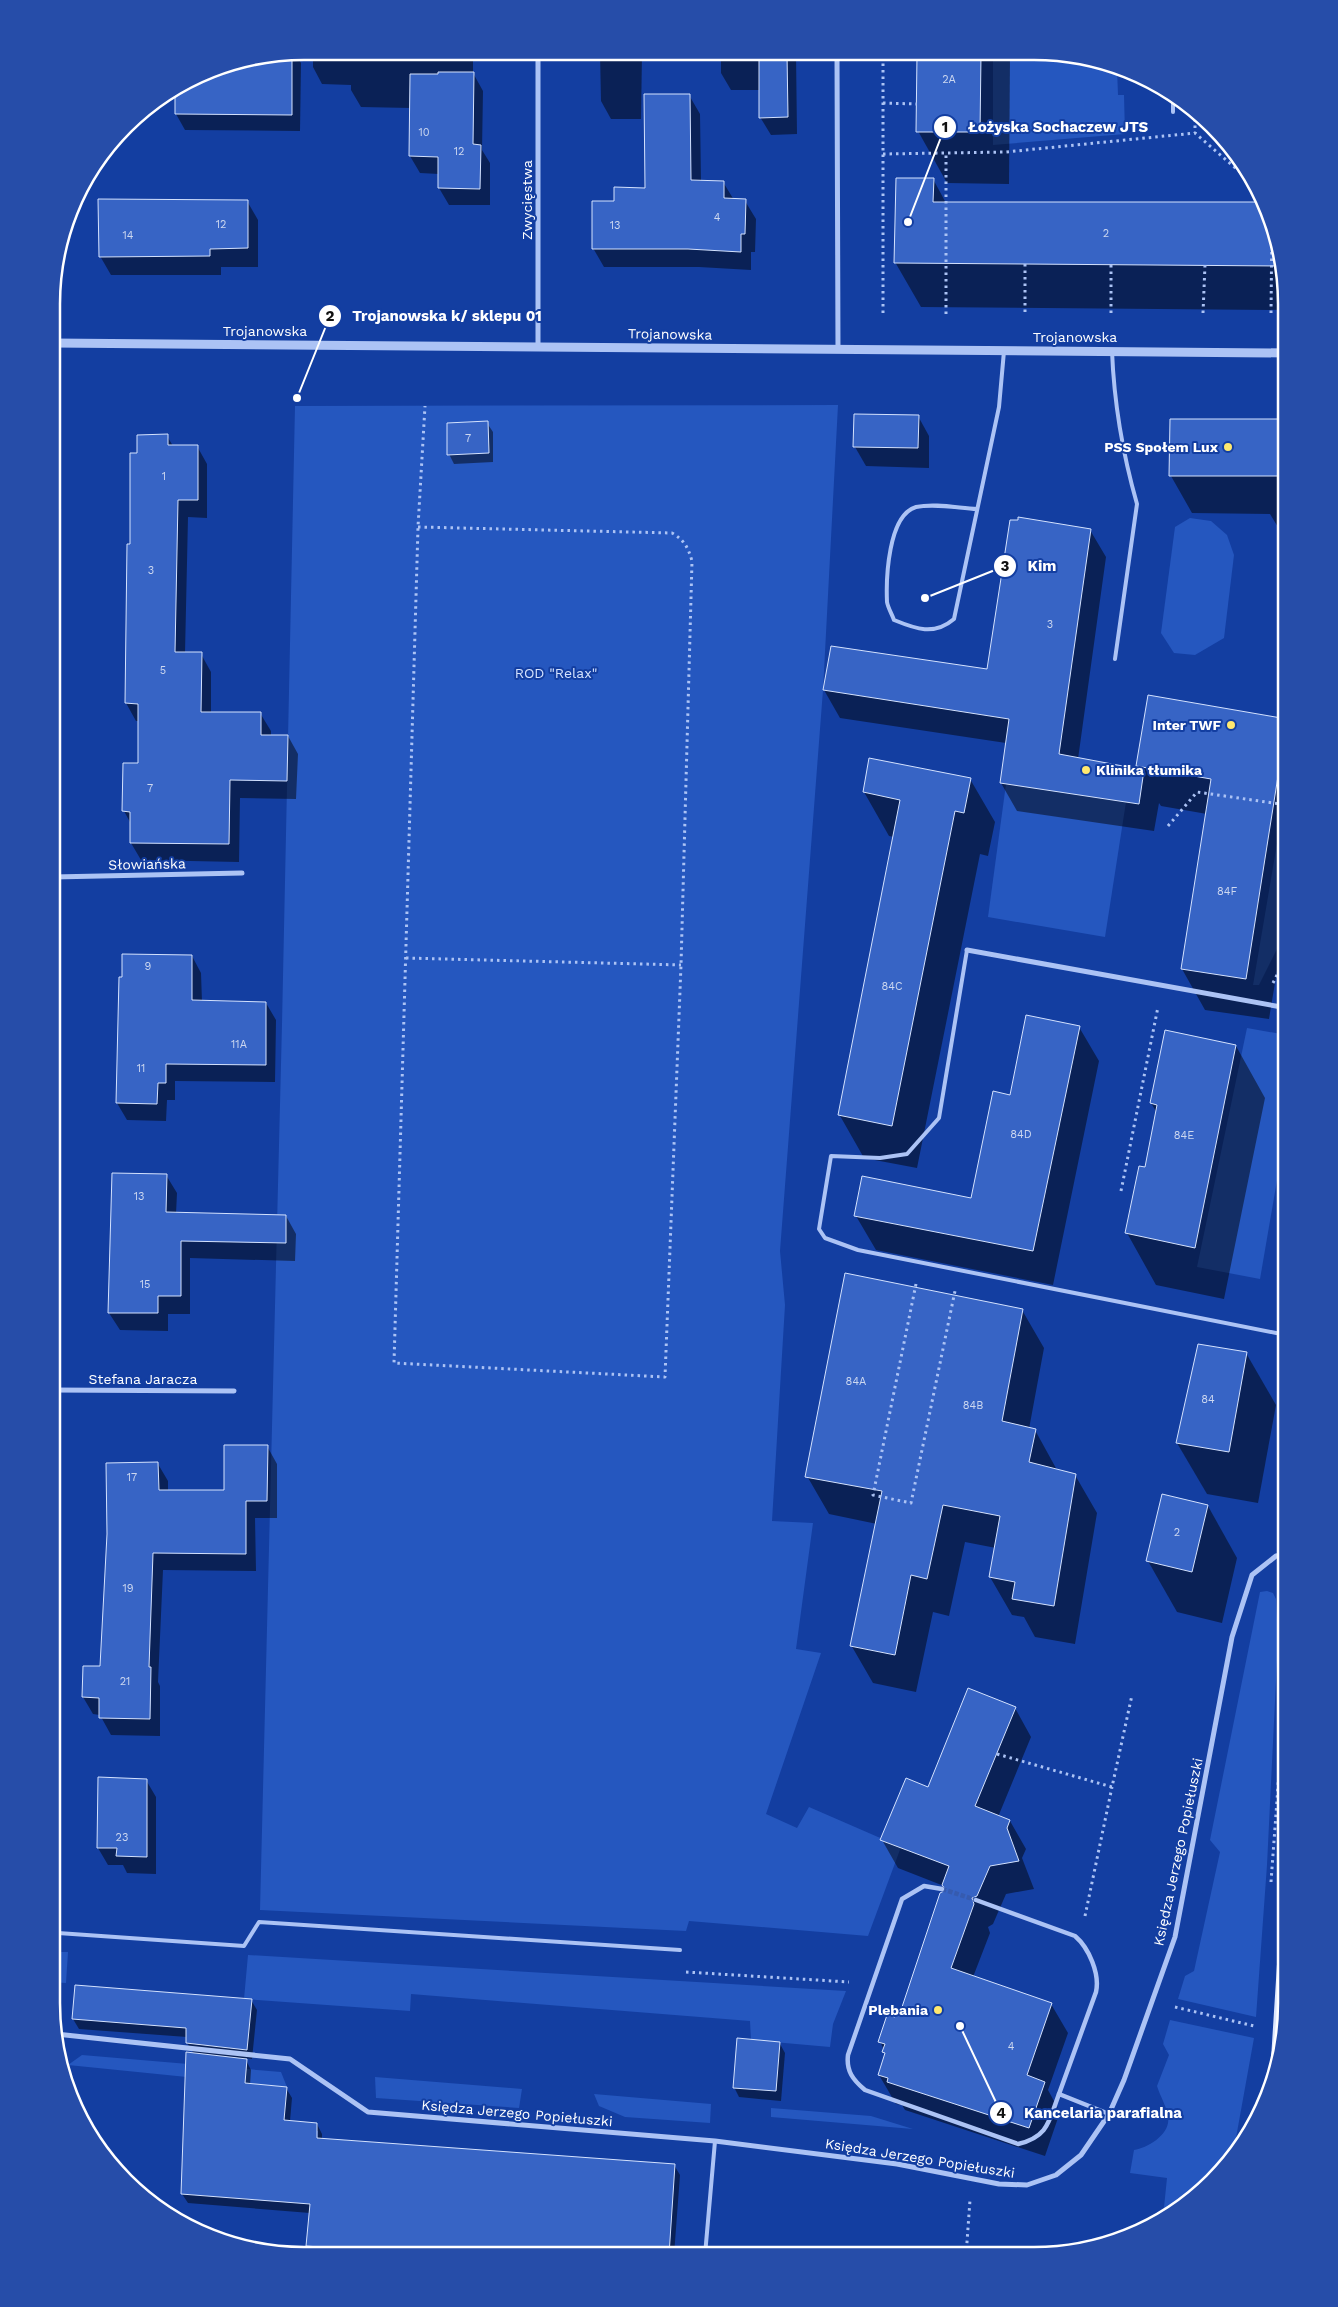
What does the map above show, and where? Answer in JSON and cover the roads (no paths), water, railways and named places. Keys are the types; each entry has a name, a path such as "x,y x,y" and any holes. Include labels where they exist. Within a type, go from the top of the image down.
{"street":[{"name":"Zwycięstwa","path":"538,60 538,346"},
{"path":"838,60 838,349"},
{"name":"Trojanowska","path":"60,343 1278,353"},
{"name":"Słowiańska","path":"60,877 242,873"},
{"path":"967,950 1278,1007"},
{"name":"Stefana Jaracza","path":"60,1390 234,1391"},
{"name":"Księdza Jerzego Popiełuszki","path":"62,2035 290,2060 368,2112 715,2141 897,2164 998,2184 1027,2185 1056,2175 1082,2155 1109,2114 1124,2080 1174,1937 1232,1637 1252,1575 1278,1556"},
{"path":"942,1889 924,1886 902,1899 848,2055 847,2064 852,2080 865,2090 1018,2144 1034,2141 1044,2132 1059,2094 1098,1983 1096,1973 1079,1940 1075,1936 976,1900"},
{"path":"1059,2094 1109,2114"}],"lane":[{"path":"1173,103 1173,112"},
{"path":"977,509 936,506 914,508 899,520 889,559 887,604 894,620 916,629 943,629 954,619 999,407 1004,351"},
{"path":"1112,351 1113,378 1131,483 1137,504 1115,659"},
{"path":"967,950 939,1118 907,1154 880,1158 831,1156 819,1229 825,1238 858,1250 1278,1333"},
{"path":"60,1933 244,1946 259,1922 680,1950"},
{"path":"706,2247 715,2141"}],"tunnel":[{"path":"942,1889 976,1900"}],"place":[{"name":"Łożyska Sochaczew JTS","path":"908,222"},
{"name":"Trojanowska k/ sklepu 01","path":"297,398"},
{"name":"PSS Społem Lux","path":"1228,447"},
{"name":"Kim","path":"925,598"},
{"name":"Inter TWF","path":"1231,725"},
{"name":"Klinika tłumika","path":"1086,770"},
{"name":"Plebania","path":"938,2010"},
{"name":"Kancelaria parafialna","path":"960,2026"}],"park label":[{"name":"ROD \"Relax\"","path":"556,673"}]}
